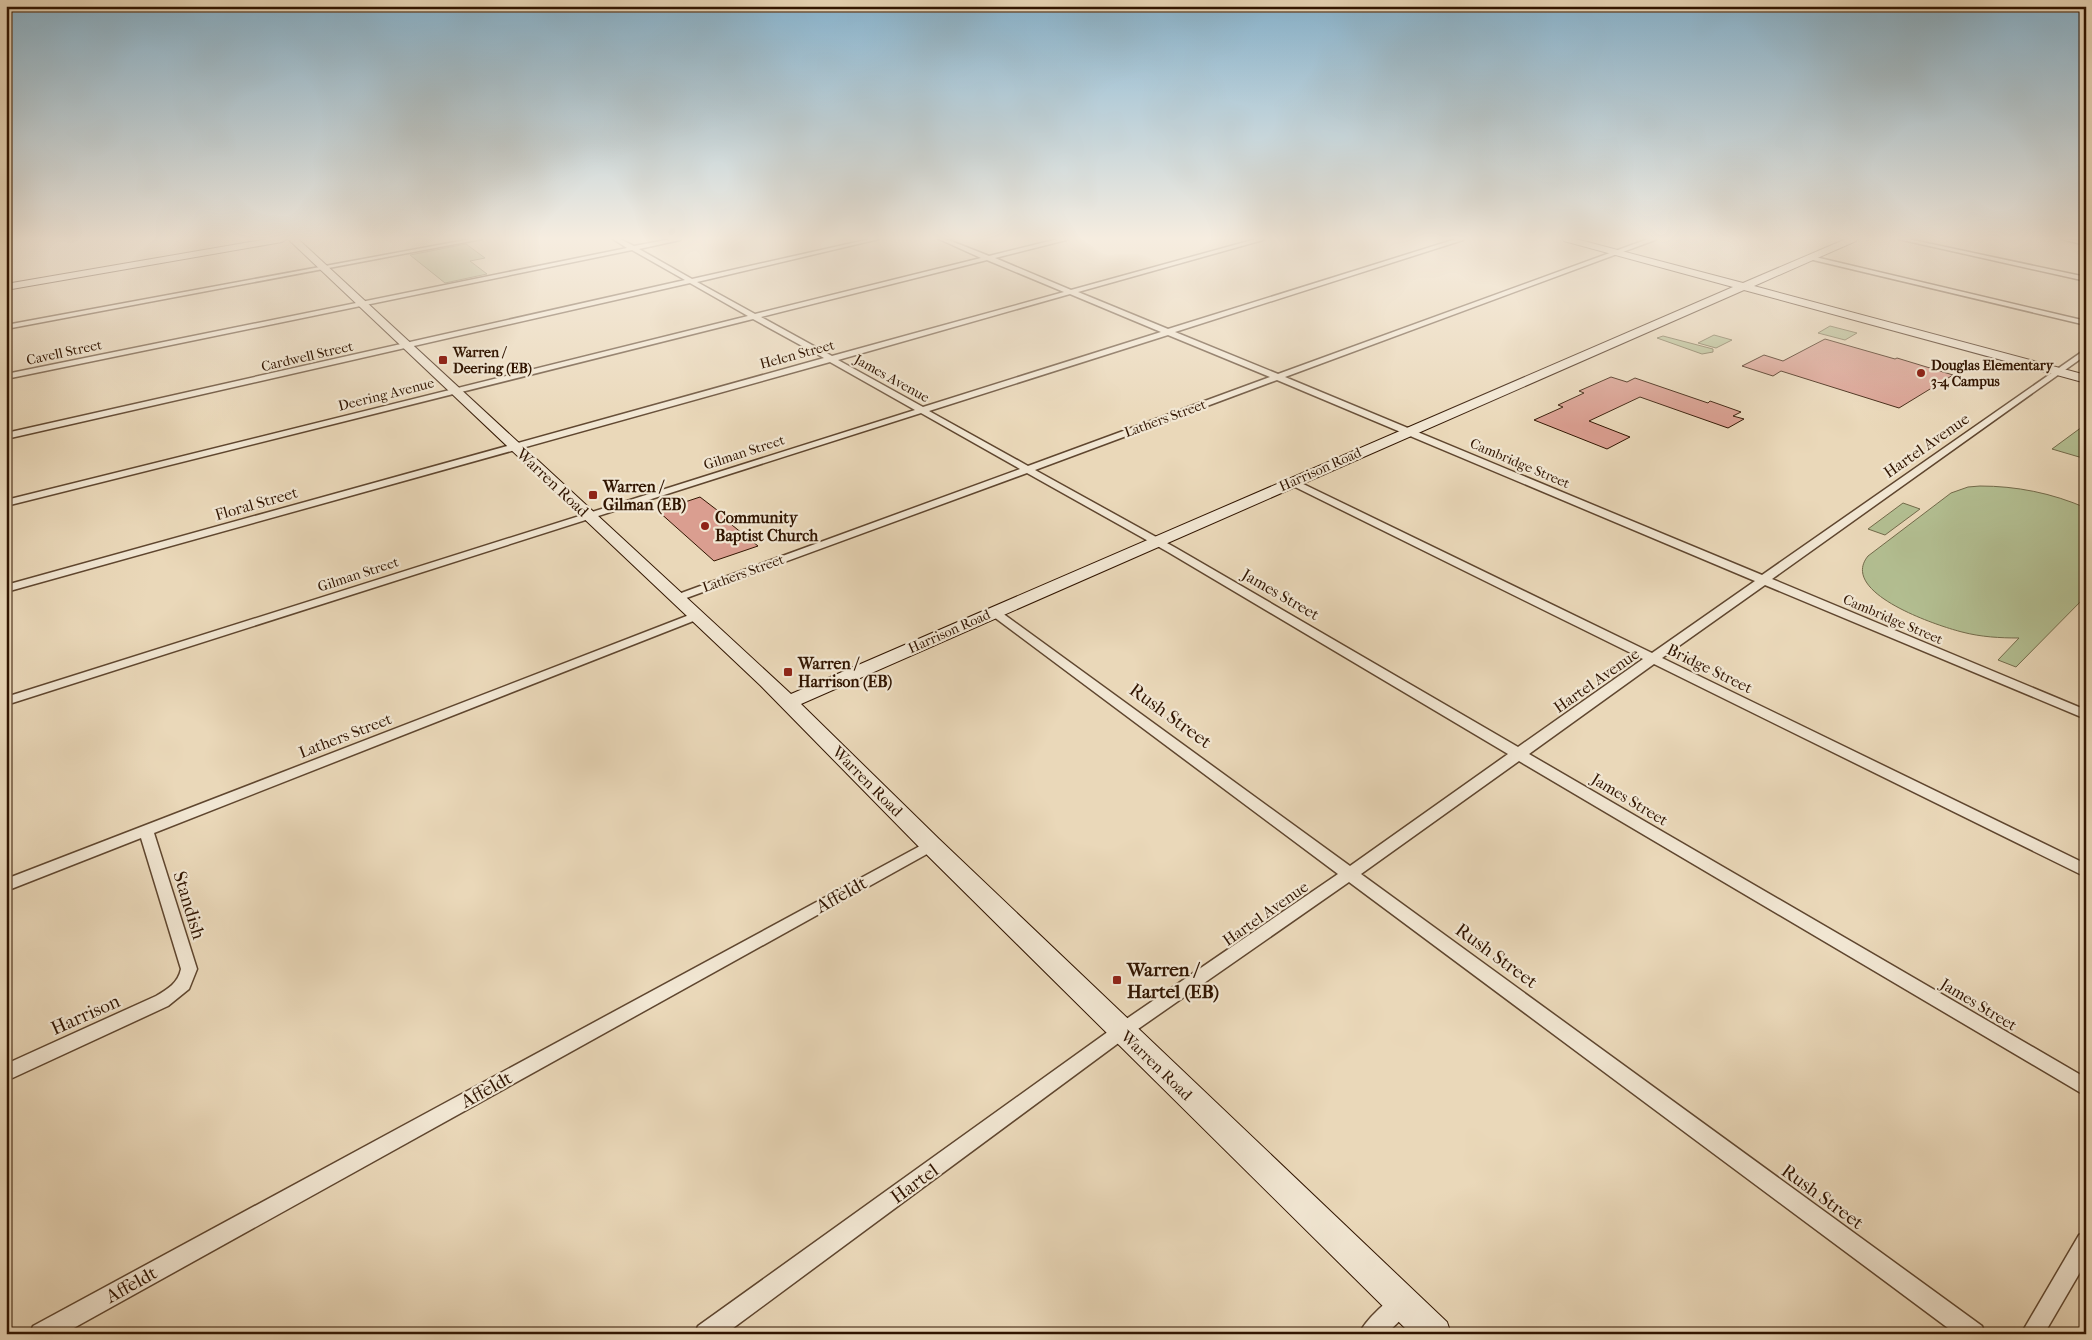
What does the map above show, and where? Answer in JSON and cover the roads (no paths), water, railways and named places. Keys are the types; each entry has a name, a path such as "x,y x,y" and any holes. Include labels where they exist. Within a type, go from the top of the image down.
{"main road":[{"name":"Warren Road","path":"359,302 788,702 1122,1031 1435,1334"},
{"name":"Harrison Road","path":"788,702 1708,302"}],"street":[{"path":"6,327 143,302"},
{"name":"Cavell Street","path":"6,377 374,302"},
{"name":"Cardwell Street","path":"6,436 601,302"},
{"name":"James Avenue","path":"727,302 1156,541"},
{"name":"Deering Avenue","path":"6,503 810,302"},
{"name":"Helen Street","path":"514,446 1035,302"},
{"name":"Cambridge Street","path":"1093,302 2086,715"},
{"name":"Gilman Street","path":"6,700 1263,302"},
{"name":"Lathers Street","path":"677,598 1482,302"},
{"path":"1808,302 2061,369 2086,373"},
{"path":"1995,302 2086,323"},
{"name":"Hartel Avenue","path":"1122,1031 1350,874 2086,351"},
{"path":"2061,369 2086,379"},
{"name":"Floral Street","path":"6,589 514,446"},
{"name":"Bridge Street","path":"1292,482 2086,871"},
{"name":"James Street","path":"1156,541 2086,1088"},
{"name":"Rush Street","path":"994,612 1974,1334"},
{"name":"Lathers Street","path":"6,885 697,616"},
{"name":"Standish","path":"146,831 189,969 186,981 180,990"},
{"name":"Affeldt","path":"41,1334 932,845"},
{"name":"Harrison","path":"6,1073 145,1010 180,990"},
{"name":"Hartel","path":"706,1334 1122,1031"},
{"path":"2032,1334 2086,1242"},
{"path":"1370,1334 1403,1302"}],"place":[{"name":"Warren / Deering (EB)","path":"443,360"},
{"name":"Douglas Elementary 3-4 Campus","path":"1921,373"},
{"name":"Warren / Gilman (EB)","path":"593,495"},
{"name":"Community Baptist Church","path":"705,526"},
{"name":"Warren / Harrison (EB)","path":"788,672"},
{"name":"Warren / Hartel (EB)","path":"1117,980"}]}
